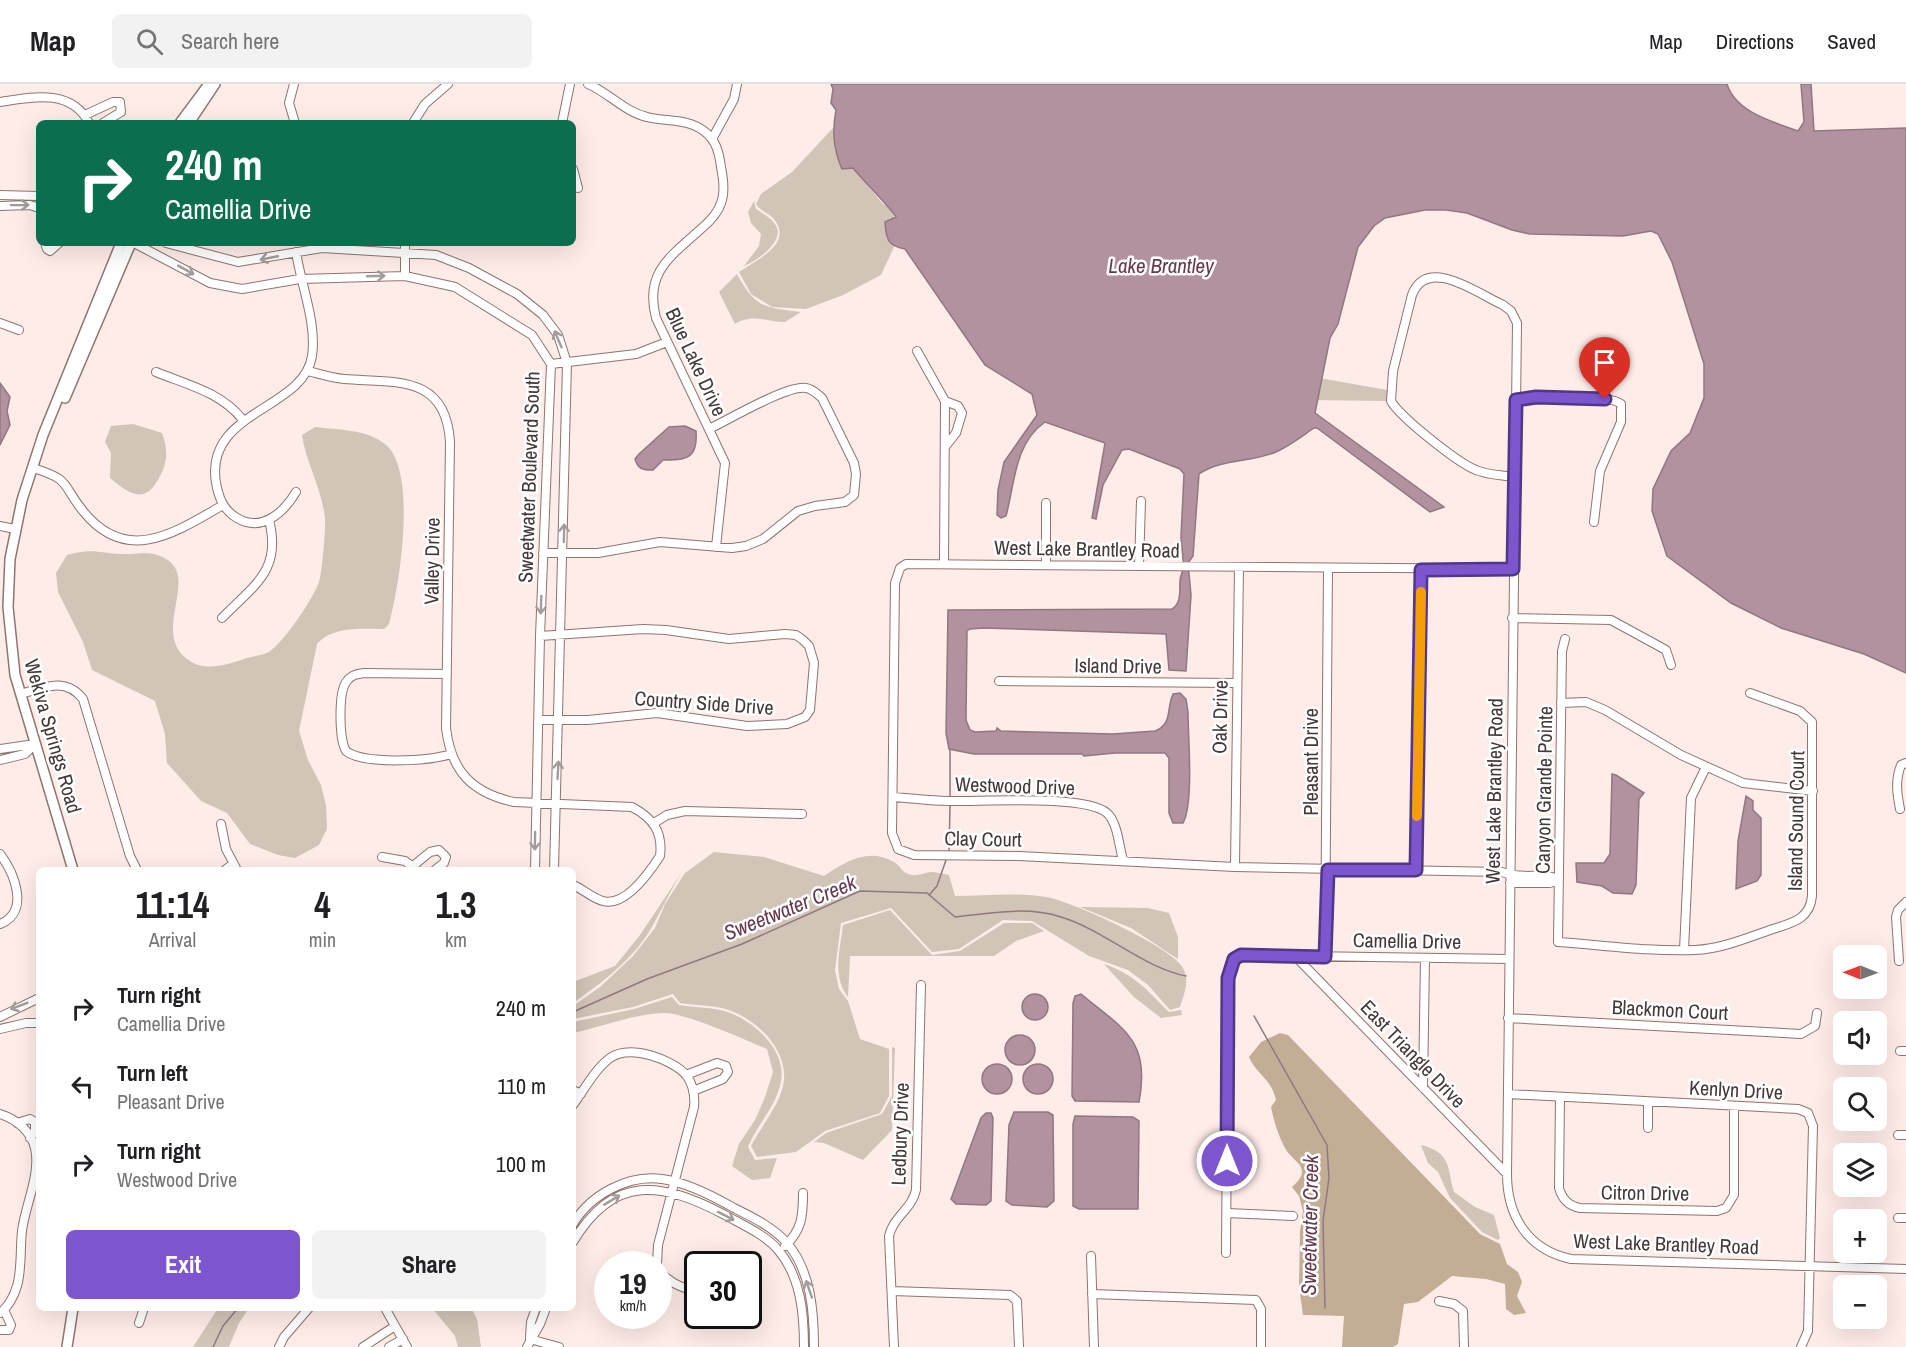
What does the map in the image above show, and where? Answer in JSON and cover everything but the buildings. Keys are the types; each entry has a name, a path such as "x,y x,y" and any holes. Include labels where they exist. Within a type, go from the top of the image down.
{"main road":[{"path":"182,120 209,84"},
{"path":"191,120 215,84"},
{"name":"Wekiva Springs Road","path":"72,867 21,694 12,657 8,607 15,529 43,435 120,246"},
{"name":"Wekiva Springs Road","path":"33,468 131,246"},
{"path":"67,1347 73,1311"}],"street":[{"path":"293,120 289,103 294,84"},
{"path":"415,120 425,104 448,84"},
{"path":"563,120 570,84"},
{"path":"588,84 612,96 628,110 638,115 691,124 712,139 731,107 736,84"},
{"path":"0,102 37,96 55,97 68,101 85,115 88,120"},
{"path":"85,115 117,100 122,104 121,112 108,120"},
{"name":"Blue Lake Drive","path":"712,139 718,149 722,171 722,203 709,222 672,254 654,280 652,305 667,342 721,451 726,472 716,547"},
{"path":"576,180 578,188"},
{"path":"0,195 36,196"},
{"path":"0,206 30,205 36,207"},
{"path":"46,246 51,251 57,246"},
{"name":"Sweetwater Boulevard South","path":"138,246 210,283 242,289 300,279 405,276 455,286 532,335 551,364 540,636 535,867"},
{"name":"Sweetwater Boulevard South","path":"177,246 238,262 321,248 436,255 469,268 517,294 543,315 558,335 567,363 560,720 554,867"},
{"path":"405,246 405,276"},
{"path":"296,252 313,340 312,358 308,371 298,385 243,420 228,439 218,458 216,485 223,505 236,518 244,521 269,520 279,514 296,492"},
{"path":"1513,477 1488,474 1467,466 1400,413 1391,401 1390,391 1395,361 1412,295 1423,279 1433,276 1446,278 1503,305 1514,314 1518,329 1513,477 1513,569"},
{"path":"0,323 19,330"},
{"path":"551,364 636,354 667,342"},
{"path":"917,351 945,401 944,564"},
{"name":"Valley Drive","path":"308,371 342,379 410,383 428,393 446,415 450,441 446,728 451,754 472,786 484,793 514,802 632,807 648,816 654,823"},
{"path":"156,372 218,396 231,405 243,420"},
{"path":"543,554 611,552 660,542 716,547 746,546 763,539 798,511 850,500 856,486 854,463 822,398 807,388 790,389 710,429"},
{"path":"1516,400 1536,397 1598,399 1613,400 1621,404 1621,422 1600,471 1594,522"},
{"path":"945,401 958,406 962,413 956,433 945,447"},
{"path":"33,468 62,480 82,510 97,526 124,539 160,539 183,529 223,505"},
{"path":"1139,566 1141,501"},
{"path":"1046,503 1046,565"},
{"path":"222,618 269,566 274,542 269,520"},
{"path":"0,526 15,529"},
{"name":"West Lake Brantley Road","path":"893,797 895,583 900,568 913,563 1421,570 1513,569 1507,1174 1508,1198 1521,1227 1540,1246 1562,1257 1583,1261 1906,1269"},
{"name":"Oak Drive","path":"1235,867 1239,567"},
{"name":"Pleasant Drive","path":"1325,957 1328,870 1329,568"},
{"path":"1416,870 1421,570"},
{"path":"1512,618 1601,619 1619,622 1666,650 1671,665"},
{"name":"Country Side Drive","path":"539,720 657,713 747,726 787,724 805,717 810,710 814,663 809,646 796,635 729,639 643,629 540,636"},
{"name":"Canyon Grande Pointe","path":"1558,942 1562,651 1565,639"},
{"path":"447,674 364,673 351,676 343,687 341,738 346,751 361,758 426,759 451,754"},
{"name":"Island Drive","path":"999,681 1237,683"},
{"path":"21,694 60,684 77,691 83,699 130,856 136,867"},
{"name":"Island Sound Court","path":"1558,942 1684,950 1713,948 1790,923 1809,911 1812,896 1813,734 1809,717 1800,711 1750,693"},
{"path":"1562,703 1586,702 1605,710 1706,767 1743,783 1813,791"},
{"path":"0,749 35,744"},
{"path":"0,760 25,754 35,744"},
{"path":"1900,809 1896,794 1897,774 1901,765 1906,763"},
{"path":"1684,950 1691,798 1706,767"},
{"name":"Clay Court","path":"893,797 894,842 904,854 1123,860"},
{"name":"Westwood Drive","path":"893,797 947,801 1042,801 1100,809 1113,821 1123,860"},
{"path":"576,887 605,902 620,898 630,891 660,856 660,833 654,823 667,815 685,811 802,814"},
{"path":"221,824 226,849 235,867"},
{"path":"416,867 430,852 440,850 446,857 444,863 439,867"},
{"path":"0,854 5,860 18,905 12,917 0,924"},
{"path":"382,856 412,867"},
{"path":"1123,860 1328,870 1502,872 1510,879 1550,883 1559,879"},
{"path":"1899,961 1896,916 1898,910 1906,902"},
{"name":"Camellia Drive","path":"1227,1213 1228,978 1234,959 1241,955 1509,959"},
{"name":"East Triangle Drive","path":"1295,956 1507,1174"},
{"path":"1423,1088 1425,958"},
{"name":"Ledbury Drive","path":"894,1347 890,1231 895,1221 910,1206 916,1190 921,985"},
{"path":"0,1017 8,1010 36,999"},
{"name":"Blackmon Court","path":"1508,1018 1801,1034 1815,1026 1817,1013"},
{"path":"0,1029 36,1023"},
{"path":"576,1101 605,1063 620,1053 648,1055 675,1067 686,1076 693,1091 694,1107 657,1251"},
{"path":"686,1076 717,1063 726,1066 728,1072 723,1079 693,1091"},
{"path":"576,1092 581,1094"},
{"name":"Kenlyn Drive","path":"1508,1094 1798,1109 1808,1113 1813,1126 1812,1228 1808,1266"},
{"name":"Citron Drive","path":"1560,1097 1559,1188 1564,1199 1580,1208 1718,1211 1726,1208 1734,1194 1734,1106"},
{"path":"1648,1102 1648,1128"},
{"path":"0,1114 17,1123 30,1138 35,1148 36,1166 22,1229 17,1286 2,1312 11,1325 9,1330 0,1330"},
{"path":"17,1123 30,1119 35,1122 35,1132 30,1138"},
{"path":"576,1220 600,1196 622,1184 660,1179 675,1182 759,1221 787,1243 812,1298 814,1347"},
{"path":"576,1237 584,1224 599,1209 625,1193 659,1188 753,1230 779,1250 801,1300 804,1347"},
{"path":"779,1250 787,1243 802,1220 803,1193"},
{"path":"1226,1253 1227,1213 1293,1216"},
{"path":"576,1221 584,1224"},
{"path":"1091,1256 1094,1347"},
{"path":"1801,1347 1808,1331 1808,1266"},
{"path":"892,1292 1010,1295 1017,1301 1018,1347"},
{"path":"1092,1294 1256,1300 1261,1309 1261,1347"},
{"path":"1439,1301 1454,1304 1463,1311 1464,1347"},
{"path":"139,1323 143,1311"},
{"path":"279,1347 307,1311"},
{"path":"387,1311 405,1343 389,1347"},
{"path":"530,1339 531,1322 535,1311"},
{"path":"526,1347 545,1311"},
{"path":"363,1347 395,1326"},
{"path":"530,1339 559,1347"}],"shaded area":[{"path":"833,128 834,148 842,168 853,168 883,204 895,213 886,238 894,247 881,275 843,295 806,309 772,307 751,294 739,272 763,257 776,244 779,236 779,228 774,219 756,204 761,194 792,172"},
{"path":"754,201 756,209 776,225 778,234 767,251 744,266 759,246 761,234 751,223 748,212"},
{"path":"737,274 750,294 762,304 801,312 785,322 747,319 735,324 719,292"},
{"path":"1314,377 1387,390 1387,401 1309,400"},
{"path":"133,424 162,433 165,445 166,456 162,472 154,486 142,494 124,489 110,478 111,453 105,442 111,426"},
{"path":"315,427 362,433 386,445 396,459 401,479 404,504 403,531 401,559 389,624 384,629 339,631 317,644 299,731 308,760 321,785 326,805 327,829 319,845 295,858 278,855 250,844 227,813 201,801 167,763 165,734 155,701 92,670 83,642 58,592 56,573 67,555 89,551 121,554 146,553 163,557 176,570 178,582 173,624 174,638 179,650 190,661 203,666 218,666 269,652 297,620 319,582 324,550 325,518 302,435"},
{"path":"714,852 764,857 824,876 857,858 875,856 884,858 894,862 909,874 931,872 949,875 955,896 1046,897 1097,916 1142,938 1175,959 1185,973 1186,988 1180,1007 1170,1010 1148,985 1128,970 1089,956 1032,921 1003,920 959,949 932,952 891,908 841,923 835,970 839,989 848,1001 860,1039 889,1049 889,1096 880,1113 825,1131 796,1152 757,1157 751,1146 775,1106 784,1080 780,1055 774,1044 756,1025 745,1017 722,1008 680,1003 673,994 633,1007 576,1018 576,1004 600,987 633,956 655,928 665,904 685,873"},
{"path":"682,872 646,937 637,948 607,978 576,1001 576,981 615,966 640,935"},
{"path":"1080,907 1148,908 1169,913 1178,937 1178,959 1131,928"},
{"path":"890,910 932,955 960,951 1004,923 1032,923 1044,931 1016,941 994,956 850,956 848,997 840,981 839,972 843,925"},
{"path":"1104,964 1132,978 1169,1012 1181,1010 1182,1015 1161,1018 1134,997"},
{"path":"672,997 679,1005 731,1013 754,1026 764,1035 778,1057 781,1081 771,1107 748,1147 755,1160 777,1158 770,1178 752,1180 732,1166 739,1144 755,1120 773,1072 767,1049 685,1017 663,1013 629,1018 576,1032 576,1021 634,1009"},
{"path":"1280,1033 1288,1035 1480,1234 1500,1244 1507,1264 1518,1272 1522,1282 1517,1296 1526,1313 1514,1315 1506,1309 1505,1284 1486,1279 1452,1276 1418,1302 1404,1304 1398,1344 1393,1347 1342,1347 1344,1316 1303,1315 1299,1286 1300,1231 1303,1211 1299,1196 1292,1187 1299,1180 1302,1170 1288,1153 1278,1133 1271,1107 1276,1100 1271,1086 1255,1068 1249,1057 1261,1042"},
{"path":"892,1047 895,1048 892,1130 863,1160 824,1143 814,1142 826,1133 882,1114 892,1096"},
{"path":"1421,1145 1431,1148 1443,1157 1449,1169 1454,1192 1475,1207 1494,1215 1500,1238 1498,1240 1482,1232 1450,1198 1438,1172 1428,1163"},
{"path":"216,1311 247,1311 229,1347 193,1347"},
{"path":"434,1311 473,1311 477,1319 481,1347 458,1347 455,1336"}],"water":[{"name":"Lake Brantley","path":"831,84 1727,84 1732,94 1747,109 1767,120 1798,131 1804,122 1801,84 1811,84 1814,131 1906,128 1906,673 1864,654 1781,628 1731,603 1667,556 1652,511 1653,489 1671,451 1690,433 1704,398 1704,364 1672,262 1658,234 1651,231 1623,236 1530,234 1512,230 1467,213 1425,210 1385,218 1374,226 1358,247 1338,324 1330,338 1315,413 1444,507 1430,512 1314,428 1268,455 1218,465 1199,474 1193,556 1188,563 1191,595 1186,671 1169,670 1166,634 984,628 967,631 966,720 970,730 975,732 996,731 997,728 1001,731 1113,734 1155,731 1161,728 1167,720 1173,694 1180,693 1186,699 1188,712 1189,753 1188,801 1183,823 1173,823 1169,813 1169,758 1165,753 1115,753 1084,756 1082,754 974,754 949,749 946,733 948,610 1172,609 1179,600 1180,579 1184,569 1181,537 1184,474 1180,469 1129,449 1122,450 1103,485 1096,519 1092,518 1105,443 1045,422 1027,441 1021,453 1006,516 1001,518 997,515 998,490 1004,462 1037,415 1032,394 985,365 905,249 894,246 889,240 885,222 896,217 894,214 853,168 842,169 834,140 836,110 831,103 833,89"},
{"path":"0,383 10,397 7,411 10,425 0,445"},
{"path":"685,426 696,431 695,447 690,456 679,460 663,460 653,470 639,467 635,459 669,427"},
{"path":"1612,774 1644,793 1639,799 1636,885 1632,894 1613,893 1602,886 1577,882 1576,863 1604,863 1610,854"},
{"path":"1746,796 1753,801 1753,810 1761,818 1761,875 1757,881 1736,889 1738,841"},
{"path":"1035,994 1044,998 1048,1007 1044,1016 1035,1020 1026,1016 1022,1007 1026,998"},
{"path":"1081,994 1121,1027 1137,1050 1142,1081 1139,1102 1075,1101 1072,1096 1073,1003 1075,996"},
{"path":"1020,1035 1031,1039 1035,1050 1031,1061 1020,1065 1009,1061 1005,1050 1009,1039"},
{"path":"997,1064 1003,1065 1011,1073 1011,1085 1003,1093 997,1094 991,1093 983,1085 982,1079 983,1073 991,1065"},
{"path":"1038,1064 1049,1068 1053,1079 1049,1090 1038,1094 1027,1090 1023,1079 1027,1068"},
{"path":"1014,1112 1048,1112 1053,1115 1054,1201 1047,1207 1012,1205 1006,1201 1009,1125"},
{"path":"986,1113 991,1113 993,1118 991,1201 986,1205 956,1204 951,1199 981,1118"},
{"path":"1075,1116 1133,1117 1139,1121 1138,1209 1079,1209 1073,1206 1073,1124"}],"waterway":[{"path":"950,749 950,796"},
{"path":"949,851 950,806"},
{"path":"929,895 937,886 946,860"},
{"name":"Sweetwater Creek","path":"576,1011 647,979 742,944 860,891 927,893 955,917 1022,911 1061,917 1093,931 1155,965 1186,976"},
{"name":"Sweetwater Creek","path":"1254,1016 1327,1145 1329,1178 1323,1221 1325,1308"},
{"name":"Sweetwater Creek","path":"213,1347 223,1326 236,1311"}],"slow traffic":[{"path":"1417,816 1421,592"}],"route":[{"path":"1227,1161 1229,966 1241,955 1325,957 1328,870 1416,870 1421,570 1513,569 1516,400 1536,397 1605,399"}]}
